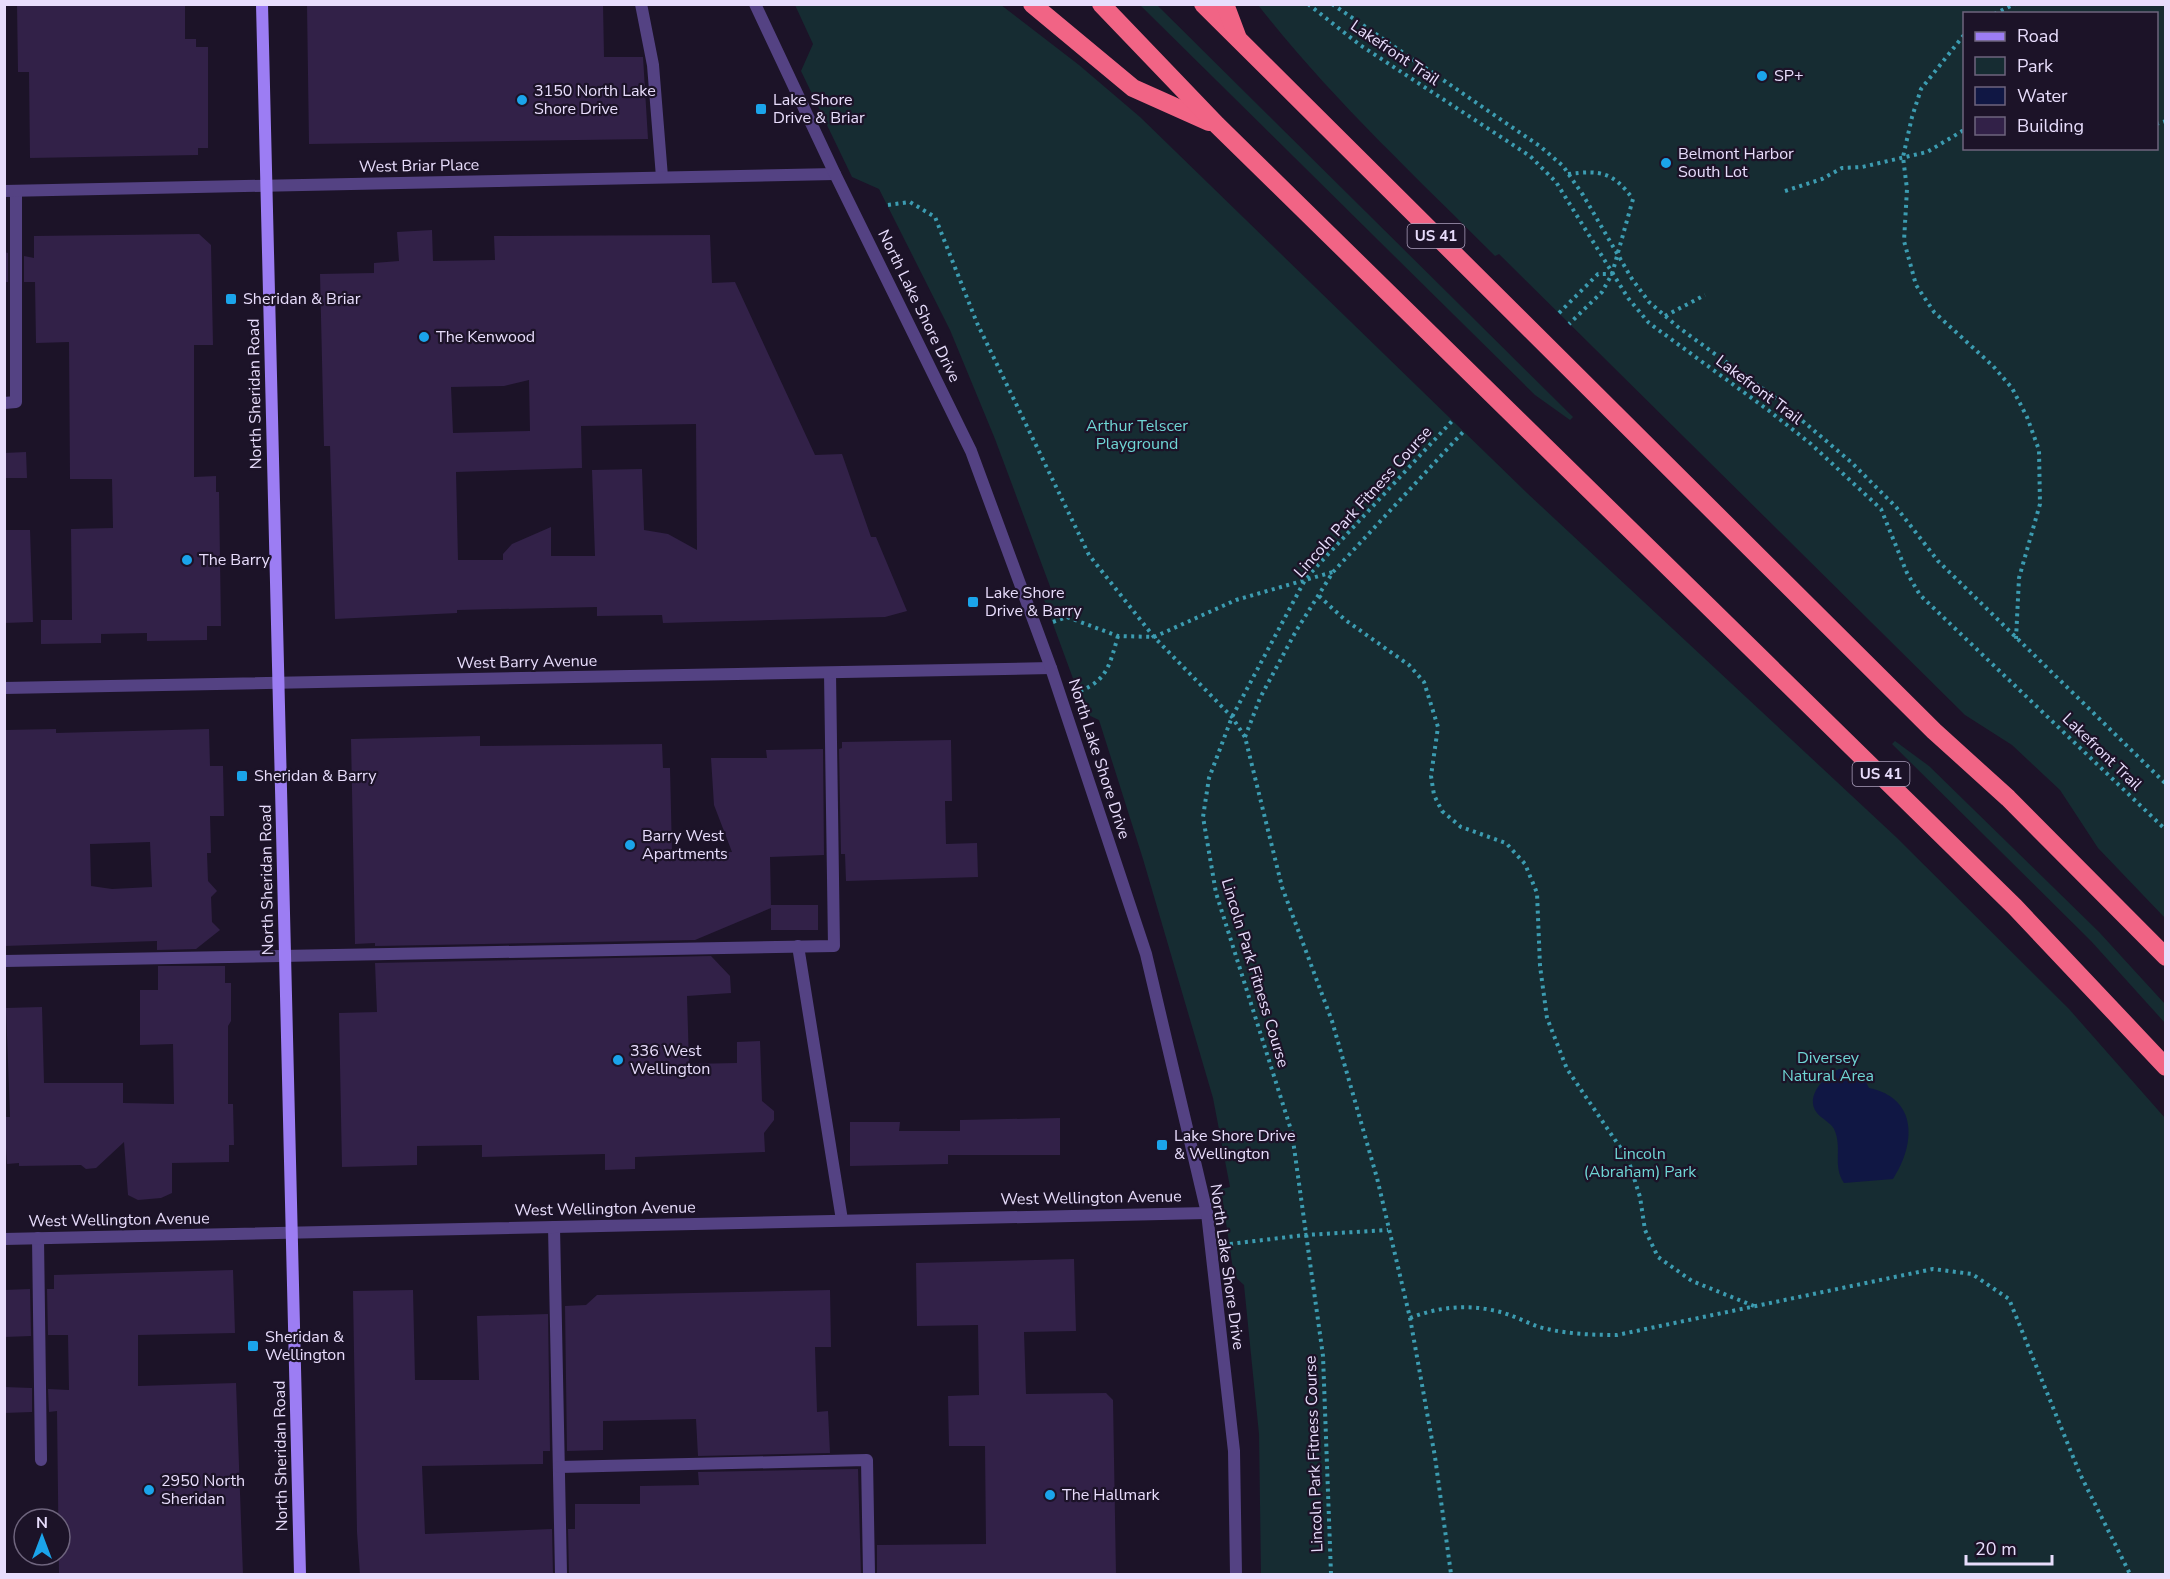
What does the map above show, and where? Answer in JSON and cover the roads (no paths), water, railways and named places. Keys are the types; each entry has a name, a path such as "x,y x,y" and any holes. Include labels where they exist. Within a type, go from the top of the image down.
{"highway":[{"path":"1032,4 1132,88 1216,125"},
{"name":"US 41","path":"1101,4 1216,125 2007,899 2072,965 2166,1067"},
{"name":"US 41","path":"1203,4 1760,555 1934,731 2008,798 2166,957"},
{"path":"1225,4 1240,43"}],"main road":[{"name":"North Sheridan Road","path":"262,4 300,1575"}],"street":[{"path":"641,4 654,75 662,177"},
{"name":"North Lake Shore Drive","path":"755,4 834,174 971,451 1051,668 1146,954 1207,1213 1234,1451 1236,1575"},
{"name":"West Briar Place","path":"10,191 834,174"},
{"path":"4,403 16,402 10,191"},
{"name":"West Barry Avenue","path":"4,688 1051,668"},
{"path":"4,961 834,945 830,673"},
{"path":"798,946 842,1220"},
{"name":"West Wellington Avenue","path":"4,1239 1207,1213"},
{"path":"554,1227 561,1575"},
{"path":"38,1238 41,1461"},
{"path":"559,1467 867,1461 869,1575"}],"water":[{"path":"1839,1069 1861,1072 1869,1088 1885,1093 1897,1102 1904,1112 1908,1124 1906,1151 1893,1179 1844,1183 1840,1176 1837,1136 1831,1125 1817,1113 1813,1100 1822,1082"}],"place":[{"name":"SP+","path":"1762,76"},
{"name":"3150 North Lake Shore Drive","path":"522,100"},
{"name":"Lake Shore Drive & Briar","path":"761,109"},
{"name":"Belmont Harbor South Lot","path":"1666,163"},
{"name":"Sheridan & Briar","path":"231,299"},
{"name":"The Kenwood","path":"424,337"},
{"name":"The Barry","path":"187,560"},
{"name":"Lake Shore Drive & Barry","path":"973,602"},
{"name":"Sheridan & Barry","path":"242,776"},
{"name":"Barry West Apartments","path":"630,845"},
{"name":"336 West Wellington","path":"618,1060"},
{"name":"Lake Shore Drive & Wellington","path":"1162,1145"},
{"name":"Sheridan & Wellington","path":"253,1346"},
{"name":"2950 North Sheridan","path":"149,1490"},
{"name":"The Hallmark","path":"1050,1495"}],"park label":[{"name":"Arthur Telscer Playground","path":"1137,435"},
{"name":"Diversey Natural Area","path":"1828,1067"},
{"name":"Lincoln (Abraham) Park","path":"1640,1163"}]}
